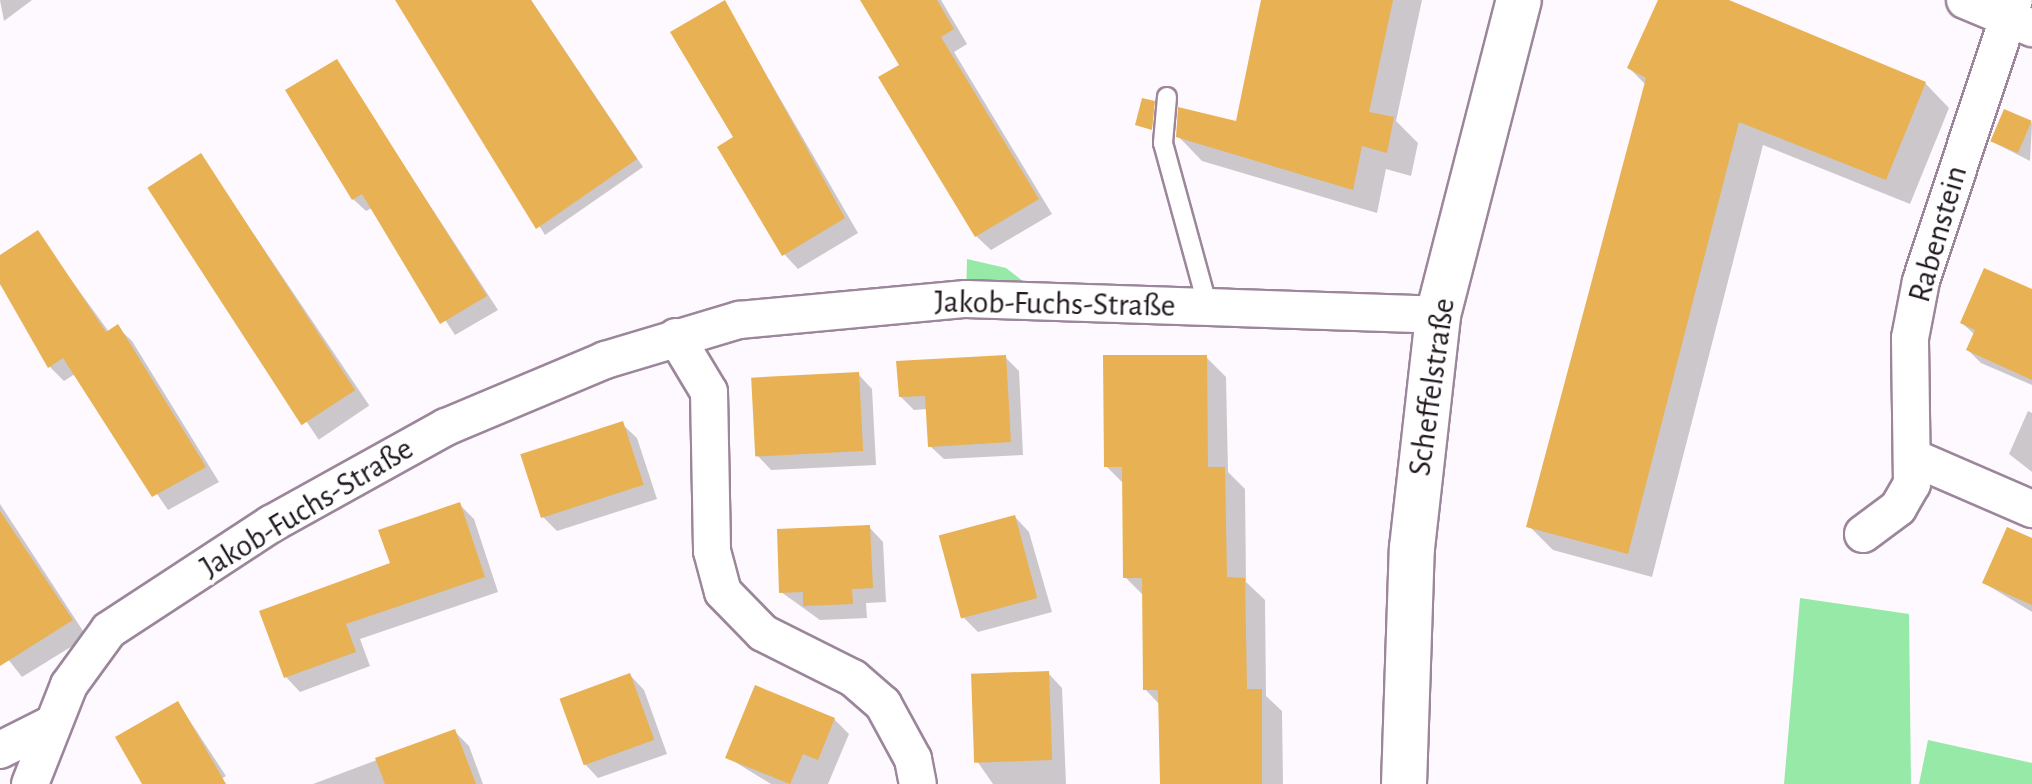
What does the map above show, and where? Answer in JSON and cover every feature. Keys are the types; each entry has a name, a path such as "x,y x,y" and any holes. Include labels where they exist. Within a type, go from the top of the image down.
{"main road":[{"name":"Scheffelstraße","path":"1404,784 1412,548 1438,315 1519,0"}],"street":[{"path":"1965,0 2018,15"},
{"name":"Rabenstein","path":"1863,534 1898,508 1912,484 1910,352 1921,281 2018,15"},
{"name":"Jakob-Fuchs-Straße","path":"30,784 48,726 109,630 271,524 496,400 676,337 739,320 966,299 1438,315"},
{"path":"676,337 709,392 712,551 723,592 763,633 853,678 883,704 907,745 918,784"},
{"path":"1914,458 2032,509"},
{"path":"0,750 48,726"}],"lane":[{"path":"1167,97 1163,143 1196,242 1208,307"}],"green space":[{"path":"967,259 1006,268 1050,302 966,299"},
{"path":"1800,598 1909,614 1911,784 1784,784"},
{"path":"1928,740 2032,763 2032,784 1919,784"}],"building":[{"path":"395,0 531,0 637,159 536,229"},
{"path":"725,0 845,218 782,256 717,147 733,137 670,32"},
{"path":"860,0 937,0 954,29 941,37 1039,199 975,237 878,77 899,65"},
{"path":"1261,0 1393,0 1369,112 1394,117 1387,153 1362,146 1353,190 1176,137 1178,107 1236,121"},
{"path":"1658,0 1729,0 1926,82 1886,180 1739,122 1628,554 1526,527 1646,78 1627,68"},
{"path":"337,59 487,296 440,324 362,194 352,200 285,90"},
{"path":"1142,98 1155,101 1152,130 1135,125"},
{"path":"2004,109 2032,121 2018,153 1990,141"},
{"path":"201,153 355,390 301,425 147,188"},
{"path":"38,230 106,332 118,324 206,467 152,497 63,358 48,368 0,284 0,255"},
{"path":"1984,268 2032,289 2032,380 1966,350 1975,330 1960,323"},
{"path":"1006,355 1011,442 928,447 925,396 899,397 896,361"},
{"path":"1103,355 1207,355 1208,467 1225,467 1227,577 1245,578 1247,689 1262,689 1262,784 1160,784 1158,690 1143,690 1142,578 1123,578 1122,467 1104,467"},
{"path":"859,372 863,451 755,457 751,378"},
{"path":"623,421 644,485 541,518 520,454"},
{"path":"460,502 485,577 346,624 356,652 284,678 259,611 390,563 378,530"},
{"path":"0,511 73,620 0,666"},
{"path":"1015,515 1037,598 961,619 939,535"},
{"path":"870,525 873,588 852,589 853,604 803,606 803,592 779,593 777,529"},
{"path":"2007,527 2032,538 2032,605 1982,583"},
{"path":"1049,671 1052,760 974,763 971,674"},
{"path":"630,673 654,740 584,765 560,699"},
{"path":"755,685 835,718 818,760 803,754 790,784 725,758"},
{"path":"178,701 226,784 142,784 115,737"},
{"path":"455,729 476,784 385,784 375,758"}]}
